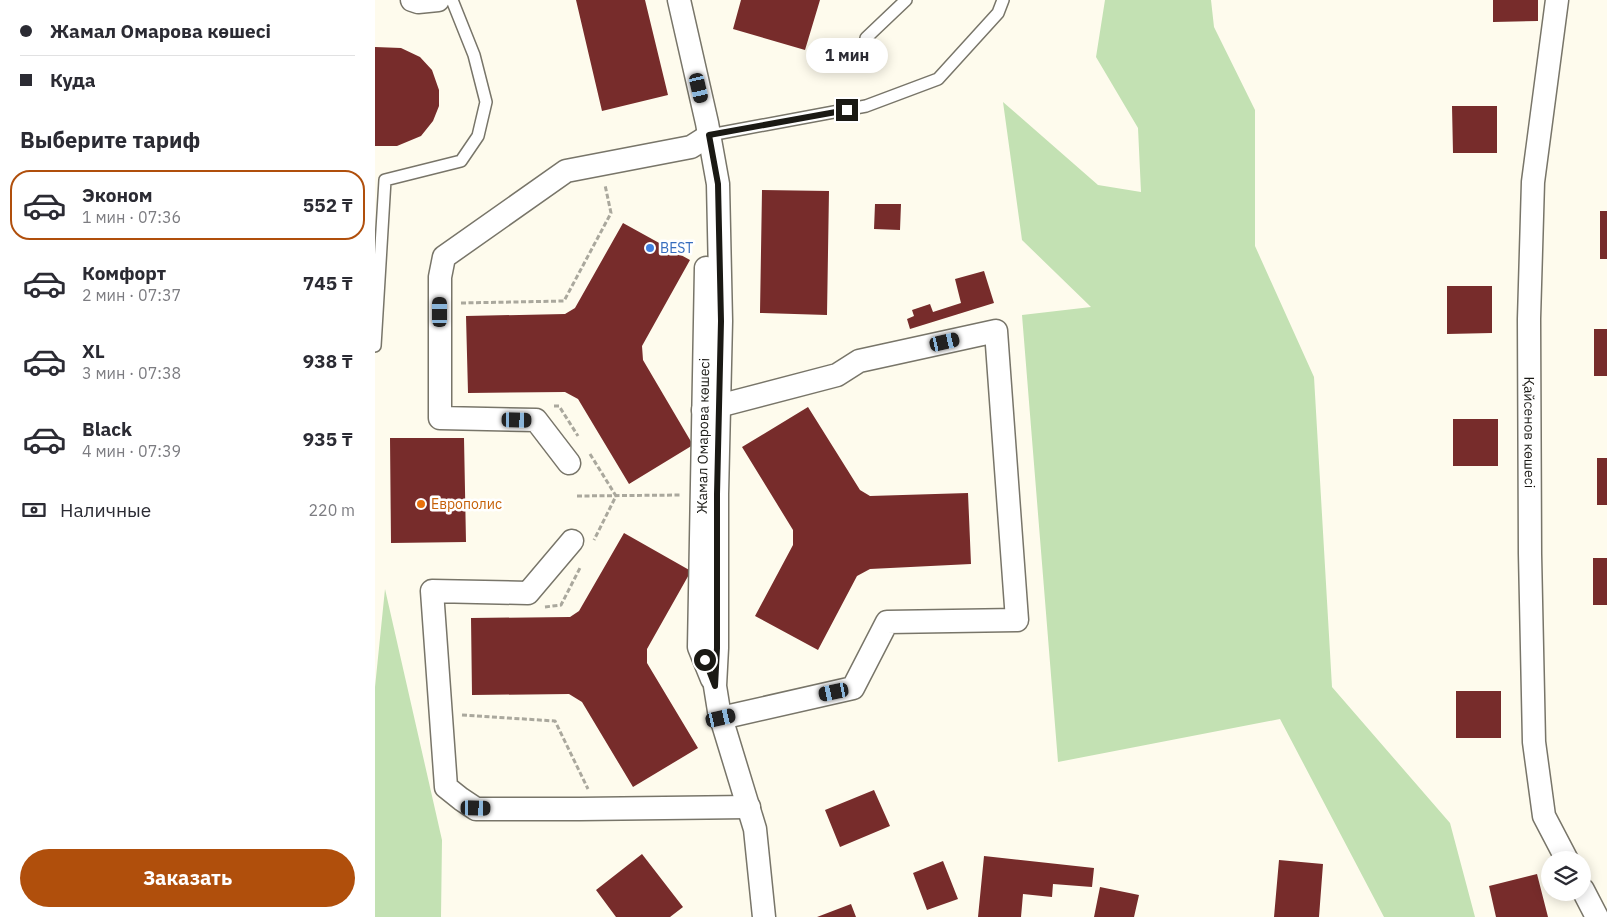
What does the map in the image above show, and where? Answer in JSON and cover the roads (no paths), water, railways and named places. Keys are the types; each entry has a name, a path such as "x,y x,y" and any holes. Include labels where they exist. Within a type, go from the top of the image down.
{"street":[{"path":"412,0 418,2 438,0"},
{"name":"Жамал Омарова көшесі","path":"679,0 718,184 707,219 712,408 717,494 717,648 715,686"},
{"name":"Қайсенов көшесі","path":"1557,0 1533,182 1529,319 1530,554 1534,742 1544,816 1562,851"},
{"path":"569,463 536,420 440,418 439,277 443,257 566,171 691,147 709,135"},
{"path":"712,408 837,376 859,362 996,331 1017,620 887,622 853,688 721,718"},
{"name":"Жамал Омарова көшесі","path":"712,408 701,494 699,647 715,686 721,718 755,829 764,917"},
{"path":"582,544 528,592 432,591 446,787 476,808 580,810 749,807"},
{"path":"1589,901 1597,917"}],"lane":[{"path":"375,346 385,180 461,161 478,136 485,102 474,55 452,0"},
{"path":"866,38 906,0"},
{"path":"709,135 866,106 937,79 998,13 1003,0"}],"place":[{"name":"BEST","path":"650,248"},
{"name":"Европолис","path":"421,504"}]}
